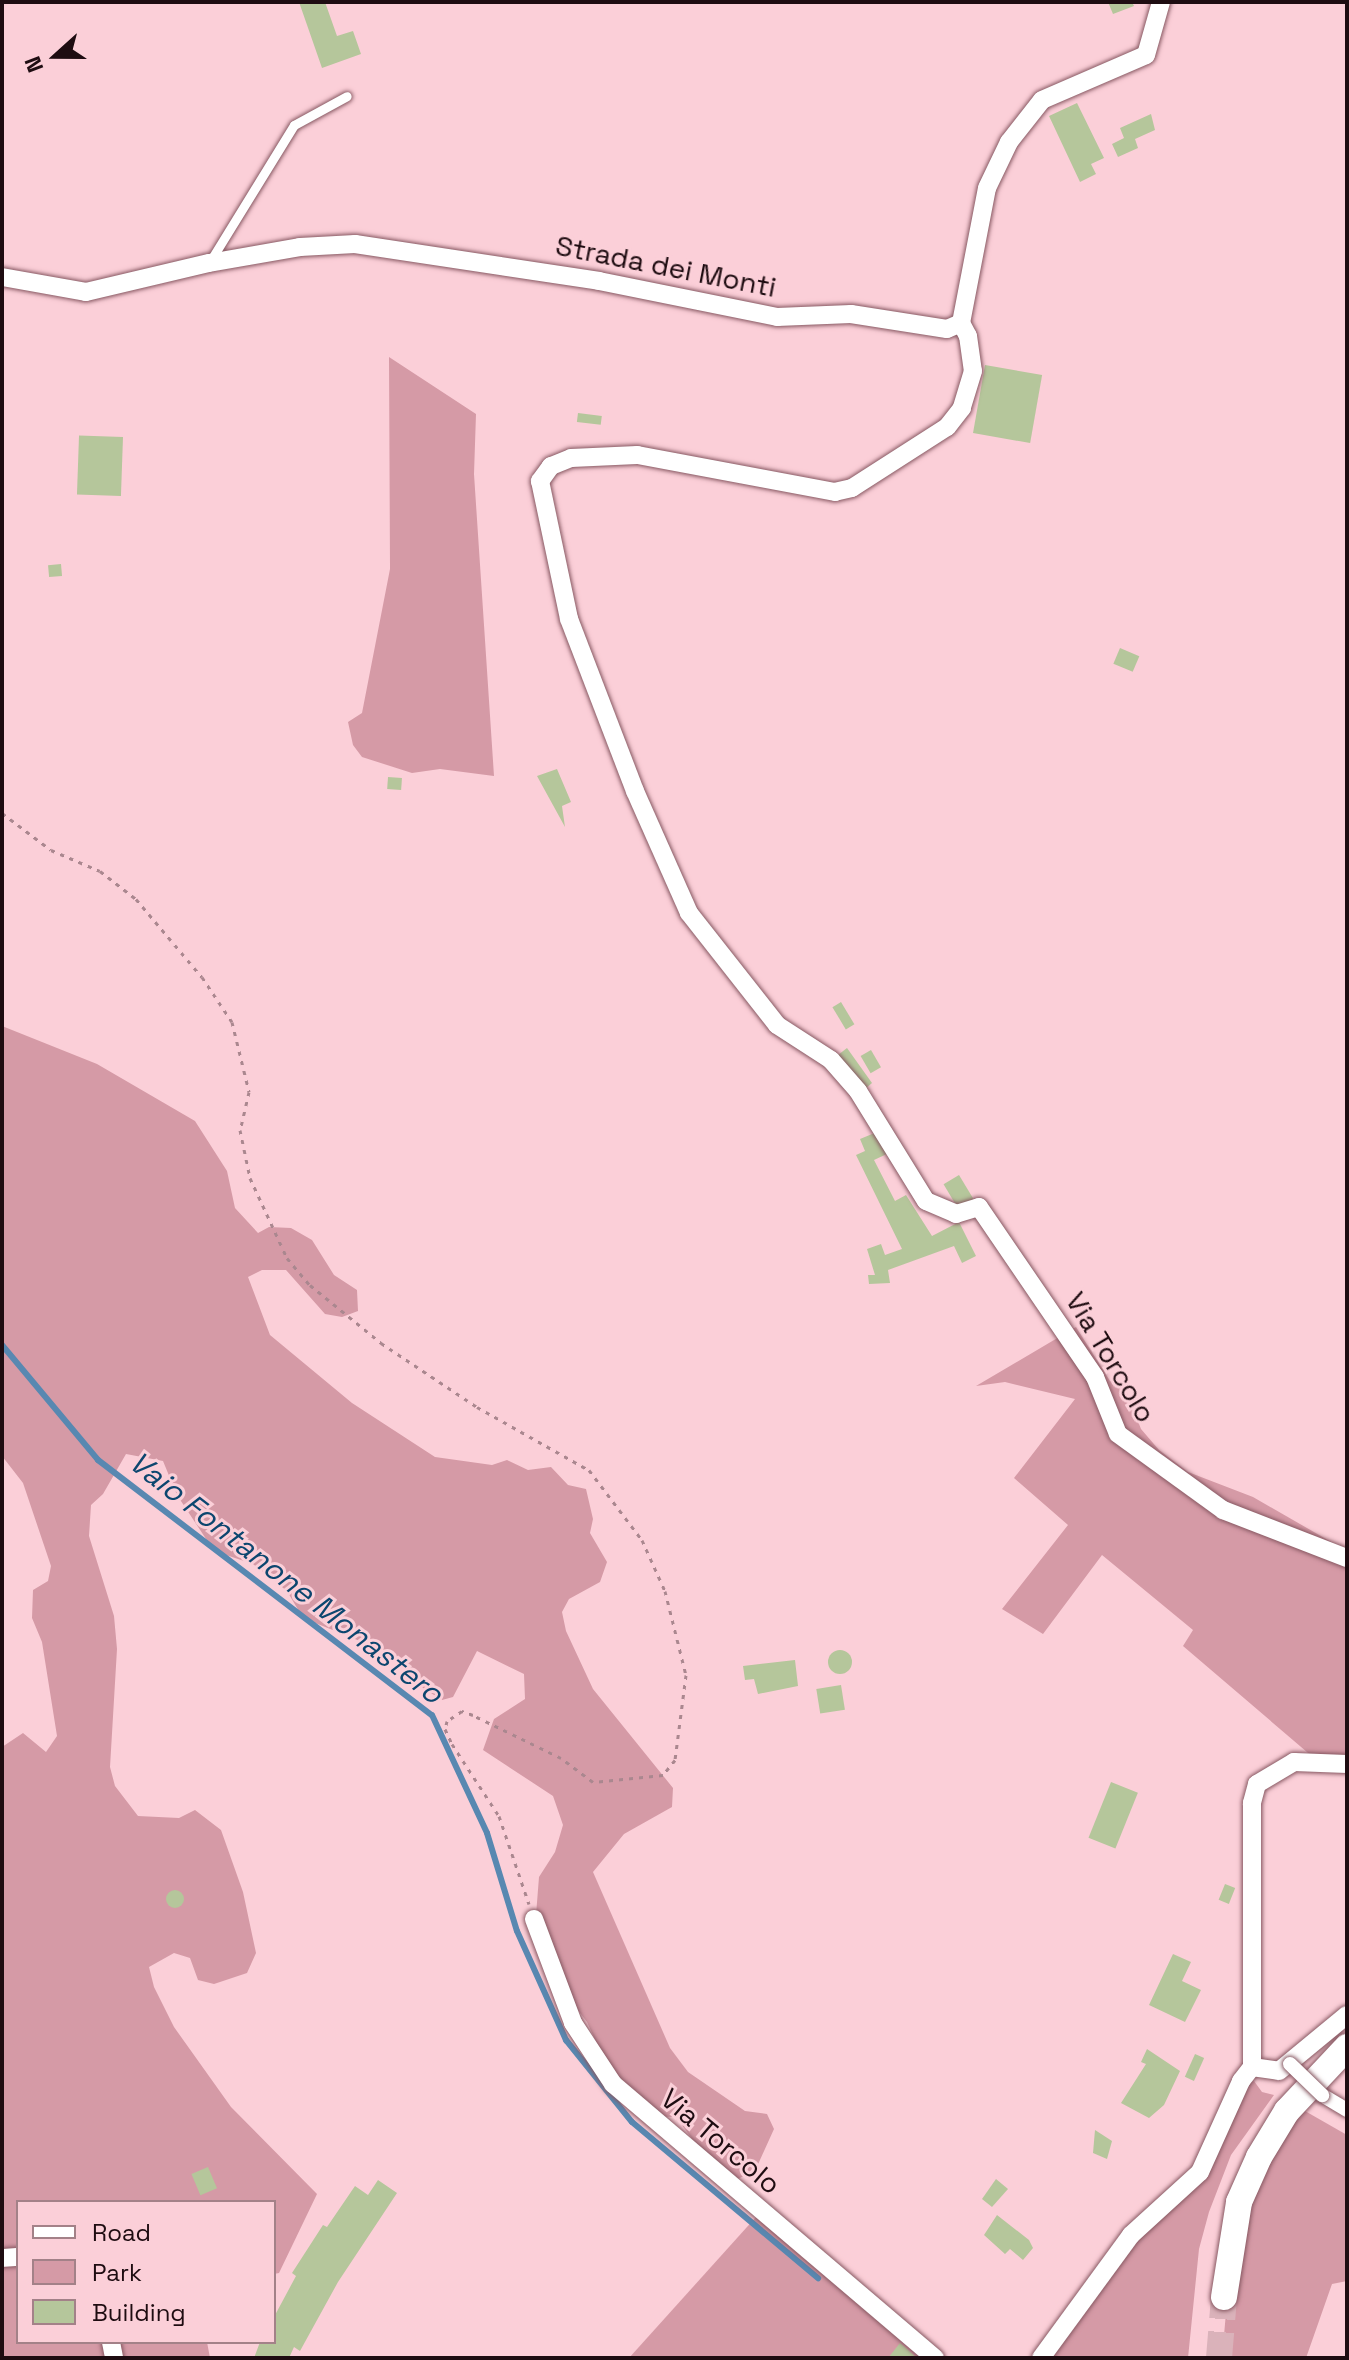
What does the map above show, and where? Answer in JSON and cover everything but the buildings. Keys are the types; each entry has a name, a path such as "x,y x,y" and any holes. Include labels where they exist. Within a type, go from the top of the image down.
{"main road":[{"path":"1224,2297 1239,2202 1259,2157 1287,2111 1347,2047"}],"street":[{"path":"961,323 987,188 1009,142 1042,100 1146,55 1161,2"},
{"name":"Strada dei Monti","path":"2,277 86,292 209,263 300,247 355,244 599,281 777,317 851,314 947,329 961,323"},
{"name":"Via Torcolo","path":"961,323 968,336 973,371 962,408 947,427 852,488 835,492 604,454 571,458 551,466 540,481 569,619 635,791 689,913 777,1025 831,1060 858,1091 907,1177 926,1201 956,1214 979,1207 1095,1377 1118,1434 1223,1510 1347,1558"},
{"path":"1041,2358 1131,2235 1200,2172 1241,2081 1252,2067 1252,1803 1257,1784 1294,1762 1347,1764"},
{"name":"Via Torcolo","path":"534,1919 573,2023 613,2084 935,2358"},
{"path":"1252,2067 1267,2073 1290,2064 1347,2015"},
{"path":"1290,2064 1322,2095 1347,2110"}],"lane":[{"path":"209,263 294,125 347,96"}],"path":[{"path":"2,813 51,850 100,871 136,899 224,1011 249,1092 240,1130 250,1178 287,1258 310,1285 381,1343 477,1407 589,1470 642,1540 665,1591 686,1675 675,1760 663,1775 593,1782 561,1758 462,1711 445,1729 499,1816 534,1919"}],"green space":[{"path":"389,357 476,414 474,474 494,776 440,769 412,773 362,757 353,745 348,722 362,713 390,569"},
{"path":"2,1026 97,1064 195,1121 227,1171 235,1208 258,1233 269,1227 291,1228 312,1240 334,1275 357,1290 358,1311 342,1317 325,1314 286,1270 262,1270 248,1277 270,1335 352,1403 435,1457 492,1465 507,1460 528,1470 551,1467 568,1485 586,1489 593,1519 590,1533 607,1562 600,1582 569,1599 562,1612 566,1631 593,1689 673,1788 672,1807 624,1834 593,1872 670,2048 688,2072 745,2111 767,2114 774,2129 755,2171 733,2181 712,2166 676,2117 643,2116 621,2096 587,2022 567,1996 536,1915 539,1877 555,1852 563,1825 553,1796 483,1750 494,1719 525,1699 524,1674 477,1651 453,1697 442,1700 423,1688 392,1654 303,1618 287,1591 253,1564 214,1551 177,1495 163,1461 126,1454 103,1494 91,1505 89,1536 114,1616 117,1649 110,1767 115,1786 138,1816 179,1818 195,1810 221,1830 243,1892 256,1953 247,1973 214,1984 198,1980 190,1958 174,1953 149,1967 154,1987 174,2027 231,2107 317,2194 276,2274 276,2200 16,2200 16,2344 207,2344 210,2358 2,2358 2,1747 23,1733 46,1752 57,1736 42,1642 32,1618 33,1590 48,1581 51,1566 23,1483 2,1456"},
{"path":"1076,1327 1110,1381 1123,1383 1141,1429 1159,1450 1188,1472 1253,1497 1347,1551 1347,1768 1314,1758 1183,1646 1193,1630 1102,1555 1043,1634 1002,1609 1068,1525 1014,1478 1075,1399 1005,1382 976,1386"},
{"path":"1254,2081 1262,2092 1274,2095 1231,2155 1209,2212 1199,2249 1188,2358 1034,2358 1190,2180 1228,2090"},
{"path":"1305,2111 1347,2135 1347,2281 1332,2284 1306,2358 1222,2358 1231,2256 1277,2142"},
{"path":"756,2217 929,2358 629,2358"}],"waterway":[{"name":"Vaio Fontanone Monastero","path":"2,1345 98,1460 432,1715 487,1833 517,1931 566,2040 632,2122 818,2278"}],"tunnel":[{"path":"1219,2358 1224,2297"}]}
